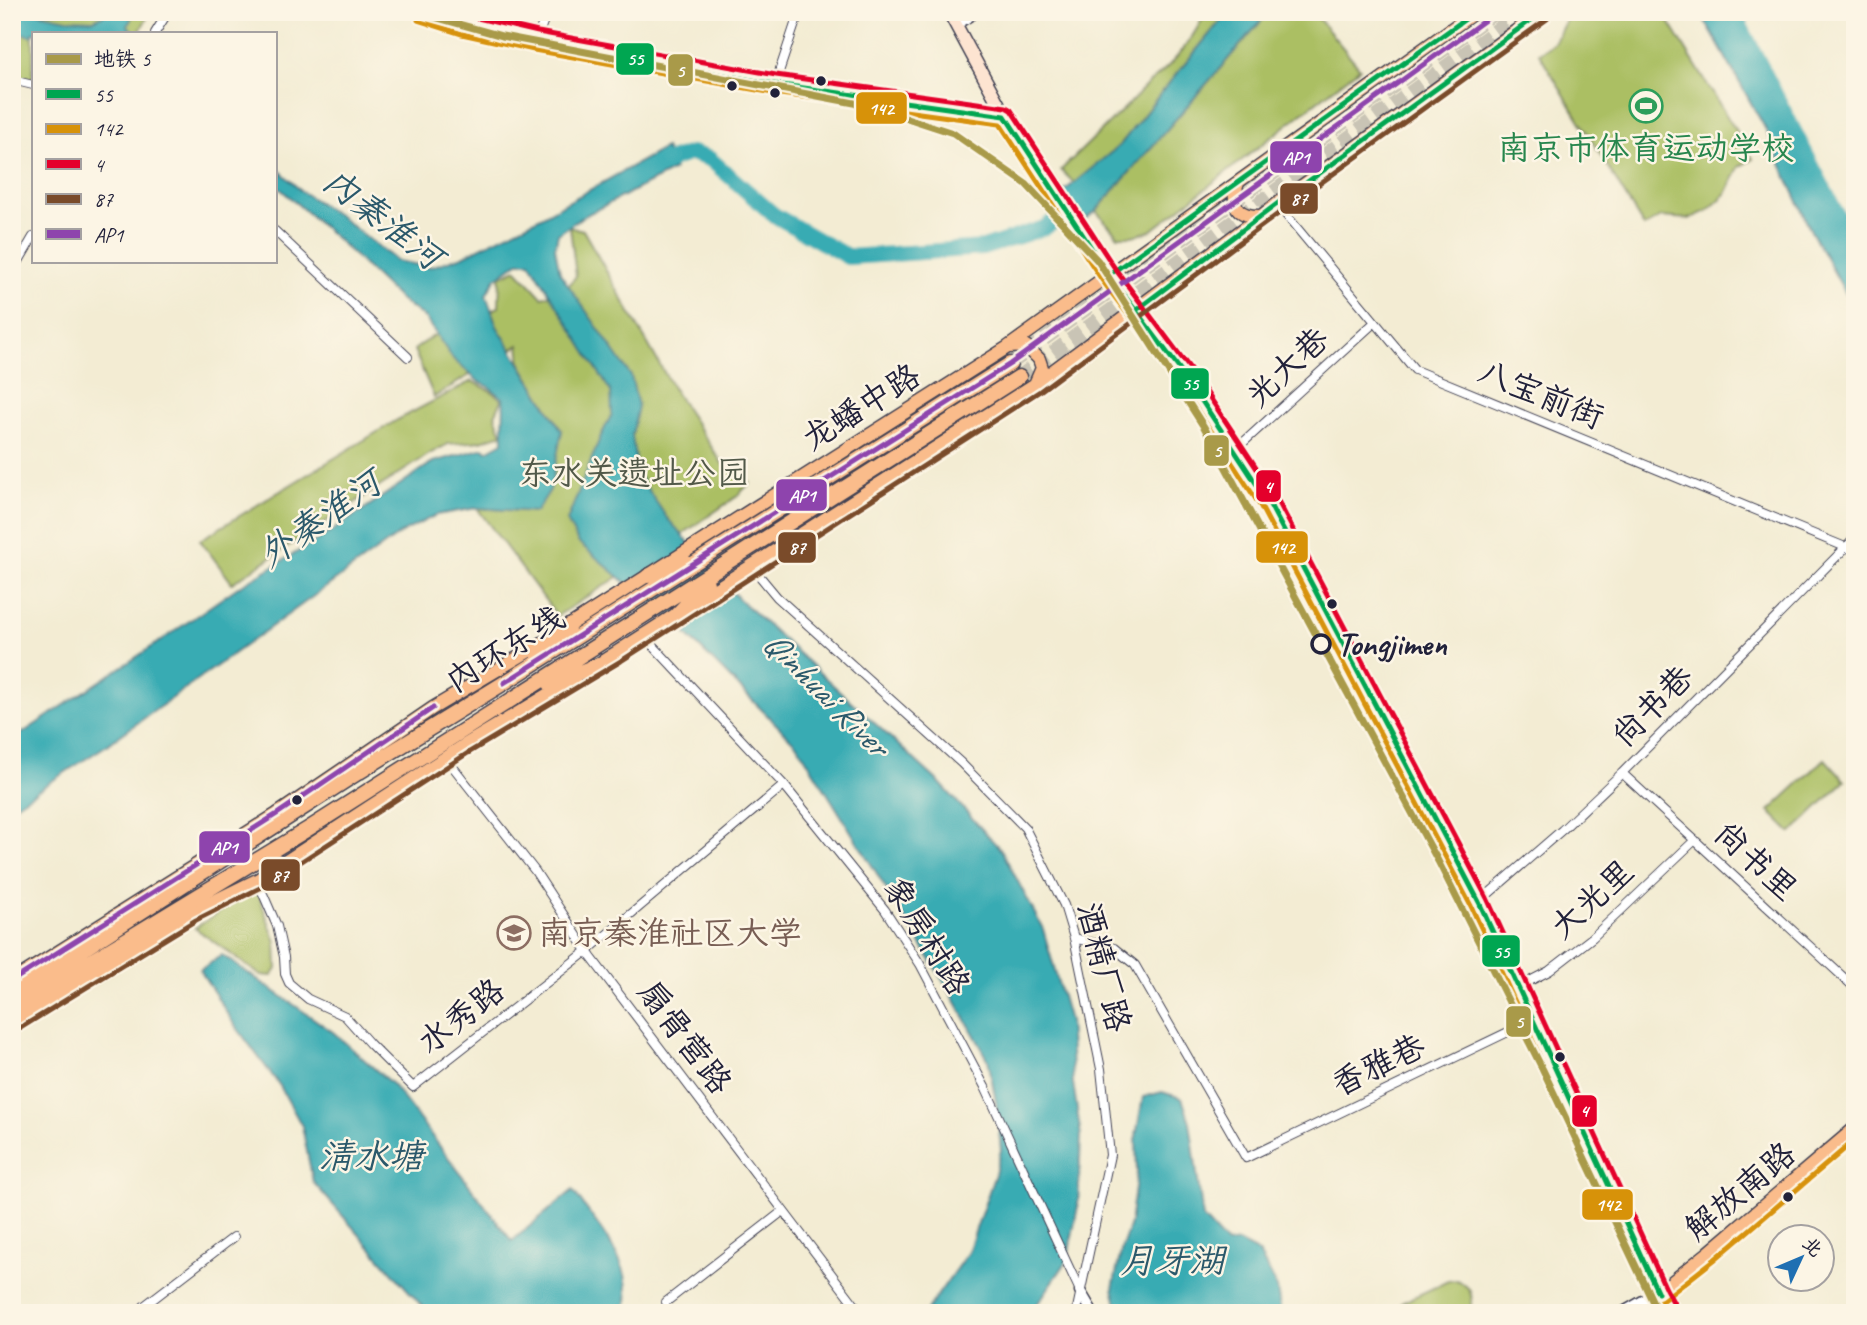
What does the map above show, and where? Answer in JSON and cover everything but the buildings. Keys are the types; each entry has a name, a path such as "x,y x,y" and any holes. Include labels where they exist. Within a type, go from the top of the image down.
{"highway":[{"path":"648,576 708,547 1010,363"},
{"path":"677,614 725,564 1020,377"},
{"name":"内环东线","path":"12,995 351,777 505,683 632,594 708,547"},
{"name":"内环东线","path":"12,1010 359,797 725,564"},
{"path":"505,683 569,625"},
{"path":"517,698 595,666"}],"main road":[{"path":"420,12 536,41 775,84 1005,116"},
{"path":"948,12 1005,116 1109,275"},
{"name":"龙蟠中路","path":"708,547 1007,347 1475,12"},
{"path":"12,1023 192,912 257,880 463,746 644,636 1035,384 1542,12"},
{"path":"1238,182 1234,194 1236,207 1250,216 1262,216"},
{"path":"1007,347 1026,346 1034,352 1042,368 1035,384"},
{"path":"12,981 277,814 433,708 569,625 632,594 648,576"}],"street":[{"path":"157,30 168,12"},
{"path":"536,41 547,12"},
{"path":"775,84 799,12"},
{"path":"956,26 978,12"},
{"path":"12,80 32,85"},
{"name":"八宝前街","path":"1278,205 1415,370 1851,550"},
{"path":"276,232 408,357"},
{"path":"12,273 32,239"},
{"path":"1109,275 1189,383 1269,503 1479,902 1669,1313"},
{"name":"光大巷","path":"1235,450 1375,322"},
{"name":"尚书巷","path":"1479,902 1562,830 1622,773 1851,550 1855,538"},
{"name":"酒精厂路","path":"752,567 777,597 961,763 1024,828 1064,905 1074,937 1101,1069 1110,1155 1076,1313"},
{"name":"象房村路","path":"644,636 784,785 892,921 920,964 985,1087 1080,1291 1093,1313"},
{"name":"扇骨营路","path":"446,758 535,871 587,951 861,1312"},
{"name":"尚书里","path":"1622,773 1855,988"},
{"name":"水秀路","path":"257,880 277,926 289,983 308,999 345,1016 413,1087 587,951 784,785"},
{"name":"大光里","path":"1518,988 1549,971 1593,937 1695,841"},
{"name":"香雅巷","path":"1074,937 1114,948 1135,965 1246,1158 1533,1020"},
{"name":"解放南路","path":"1622,1313 1658,1293 1855,1128"},
{"path":"666,1302 783,1211"},
{"path":"138,1313 234,1237"}],"green space":[{"path":"12,12 150,12 140,32 32,32 32,79 12,74"},
{"path":"1206,12 1228,12 1120,145 1075,184 1061,170 1176,58"},
{"path":"1269,12 1313,12 1360,68 1151,231 1118,236 1096,211"},
{"name":"南京市体育运动学校","path":"1573,12 1663,12 1753,159 1739,167 1726,194 1707,211 1689,219 1661,217 1644,227 1539,53 1554,43"},
{"name":"东水关遗址公园","path":"570,227 583,230 677,395 724,466 750,483 736,497 651,556 557,616 477,508 536,512 562,431 521,364 519,345 434,397 414,350 431,337 499,307 500,277 516,269 542,297 565,290 576,276"},
{"path":"472,381 502,400 495,415 502,434 481,441 448,444 431,453 232,583 200,540 397,420"},
{"path":"1825,759 1845,781 1791,833 1769,811"},
{"path":"256,888 276,942 277,969 272,976 260,975 195,928"},
{"path":"1457,1280 1466,1286 1470,1293 1472,1301 1469,1311 1397,1313 1401,1303 1448,1281"}],"water":[{"path":"12,12 34,12 67,19 94,20 109,12 134,12 128,26 134,32 32,32 32,36 12,32"},
{"path":"1228,12 1269,12 1096,211 1076,226 1057,197 1120,145"},
{"path":"1700,12 1729,12 1855,254 1855,310 1811,231 1765,128"},
{"name":"Qinhuai River","path":"665,148 674,170 582,217 558,234 555,248 560,273 631,376 638,406 632,435 637,473 667,518 739,599 940,783 1002,851 1043,929 1069,1021 1073,1083 1081,1136 1078,1206 1067,1261 1031,1313 925,1313 968,1252 1001,1150 988,1059 952,995 798,746 685,633 578,542 567,521 612,414 611,392 530,262 518,262 495,279 486,295 497,326 562,431 550,490 536,512 477,508 436,515 401,533 107,745 12,807 12,740 238,587 329,533 433,462 484,448 487,451 503,442 503,398 479,382 453,359 425,318 398,298 276,185 276,167 301,191 339,216 397,261 430,267 463,256 539,218"},
{"name":"清水塘","path":"222,955 333,1032 393,1085 512,1241 573,1190 622,1265 627,1289 626,1313 428,1313 313,1182 302,1126 280,1086 232,1021 200,970"},
{"name":"月牙湖","path":"1162,1092 1182,1098 1190,1122 1203,1218 1227,1244 1238,1242 1259,1253 1277,1288 1281,1313 1119,1313 1113,1288 1130,1224 1137,1173 1136,1136 1143,1097"}],"waterway":[{"path":"1733,12 1855,250"},
{"path":"654,170 691,153 710,159 774,215 848,257 983,248 1044,228 1081,203"}],"tunnel":[{"path":"1010,364 1496,12"},
{"path":"1019,377 1521,12"}],"metro line":[{"name":"5","path":"416,12 502,36 870,106 953,133 1026,184 1098,261 1204,427 1438,861 1543,1070 1658,1313"}],"transit line":[{"name":"55","path":"421,12 536,41 775,84 1005,116 1109,275 1190,383 1269,503 1479,902 1658,1293"},
{"name":"4","path":"452,12 538,32 776,75 1006,107 1011,110 1116,270 1197,378 1277,499 1487,898 1677,1309"},
{"name":"55","path":"1109,275 1475,12"},
{"name":"AP1","path":"504,683 1010,364 1496,12"},
{"name":"55","path":"1135,311 1277,204 1542,12"},
{"name":"87","path":"17,1030 196,920 262,887 468,753 621,661 1040,391 1547,19"},
{"name":"142","path":"418,20 462,34 534,50 773,93 1000,124 1102,280 1183,388 1261,507 1471,906 1651,1299 1658,1302 1663,1300 1855,1140"},
{"name":"AP1","path":"12,981 277,814 433,708"}],"place":[{"name":"南京市体育运动学校","path":"1646,106"},
{"name":"Tongjimen","path":"1321,644"},
{"name":"南京秦淮社区大学","path":"514,933"}],"water label":[{"name":"内秦淮河","path":"383,219"},
{"name":"外秦淮河","path":"320,519"}]}
